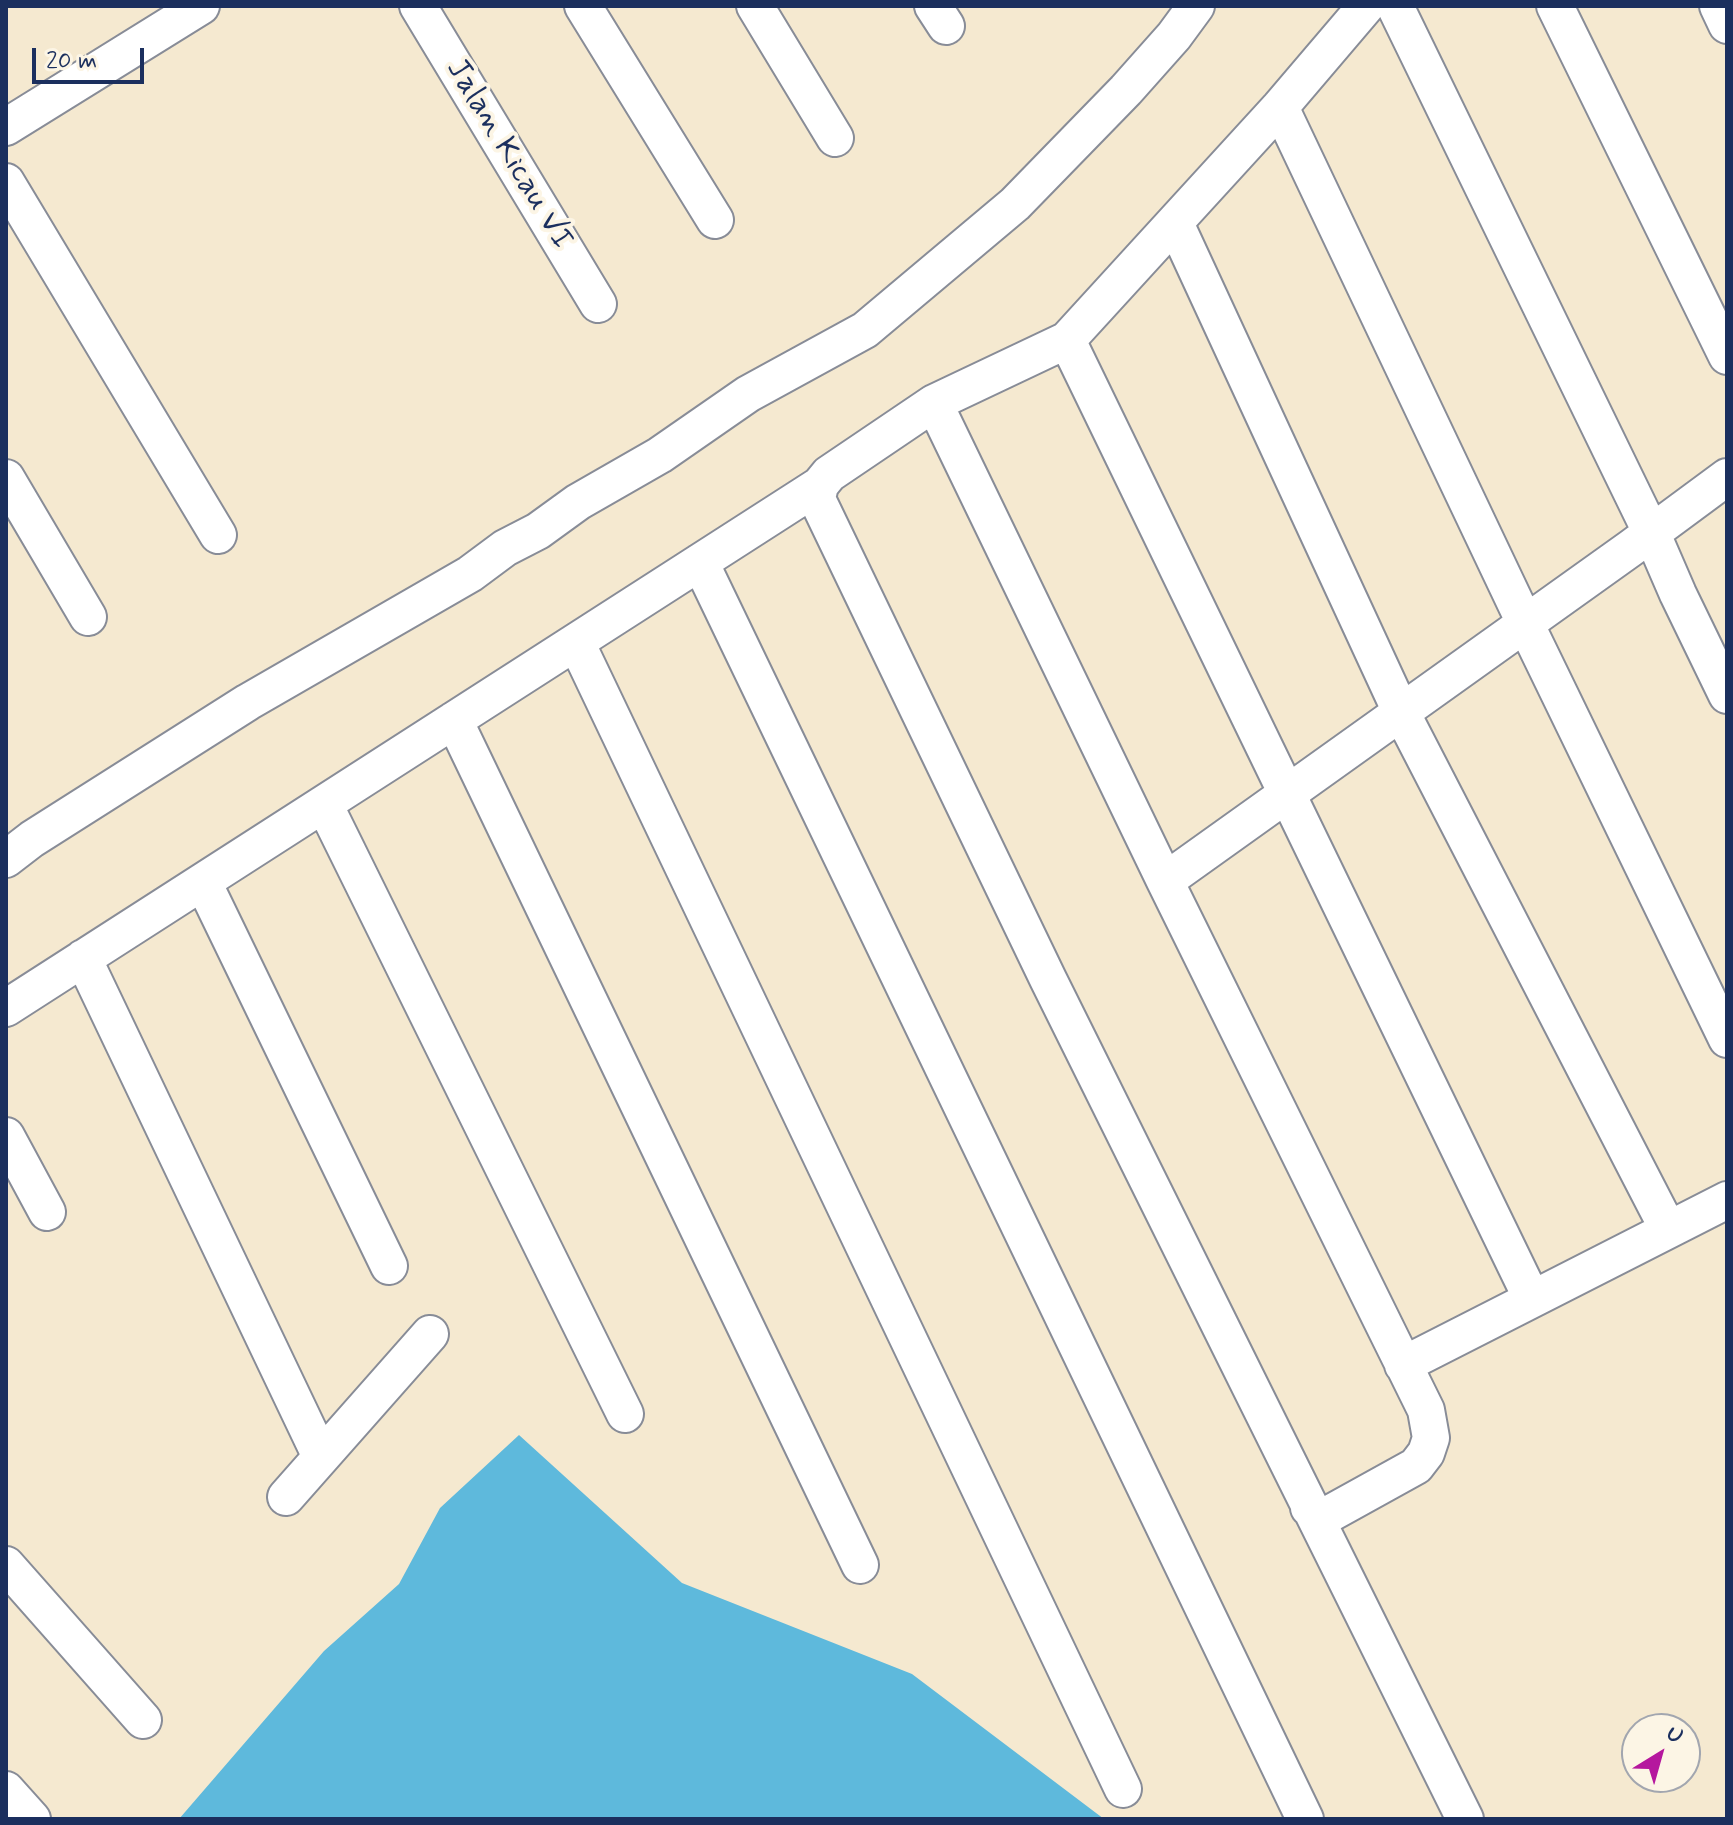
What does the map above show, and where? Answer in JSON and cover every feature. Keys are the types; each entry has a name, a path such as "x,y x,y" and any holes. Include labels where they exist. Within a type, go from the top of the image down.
{"street":[{"path":"6,127 201,6"},
{"name":"Jalan Kicau VI","path":"418,6 598,304"},
{"path":"583,6 715,220"},
{"path":"755,6 835,138"},
{"path":"6,859 32,839 248,702 470,574 578,502 660,455 748,394 865,330 1015,204 1126,90 1196,6"},
{"path":"6,1008 820,485 829,474 934,403 1067,340 1280,107 1366,6"},
{"path":"1395,6 1727,695"},
{"path":"1555,6 1727,356"},
{"path":"1718,6 1727,25"},
{"path":"1280,107 1727,1039"},
{"path":"6,182 218,535"},
{"path":"1175,223 1401,712 1668,1229"},
{"path":"1067,340 1532,1299"},
{"path":"934,403 1426,1410 1431,1438 1426,1453 1416,1466 1331,1513 1320,1515 1309,1508"},
{"path":"1165,881 1652,534 1727,477"},
{"path":"6,478 88,617"},
{"path":"820,485 817,499 1055,993 1465,1819"},
{"path":"700,562 1305,1819"},
{"path":"576,642 1123,1789"},
{"path":"454,720 860,1565"},
{"path":"324,804 625,1414"},
{"path":"203,882 389,1266"},
{"path":"83,958 321,1457"},
{"path":"6,1136 47,1212"},
{"path":"1403,1365 1727,1200"},
{"path":"286,1497 430,1334"},
{"path":"6,1565 143,1720"},
{"path":"6,1790 32,1819"}],"water":[{"path":"519,1435 682,1583 912,1674 1104,1819 179,1819 324,1651 399,1584 440,1508"}]}
